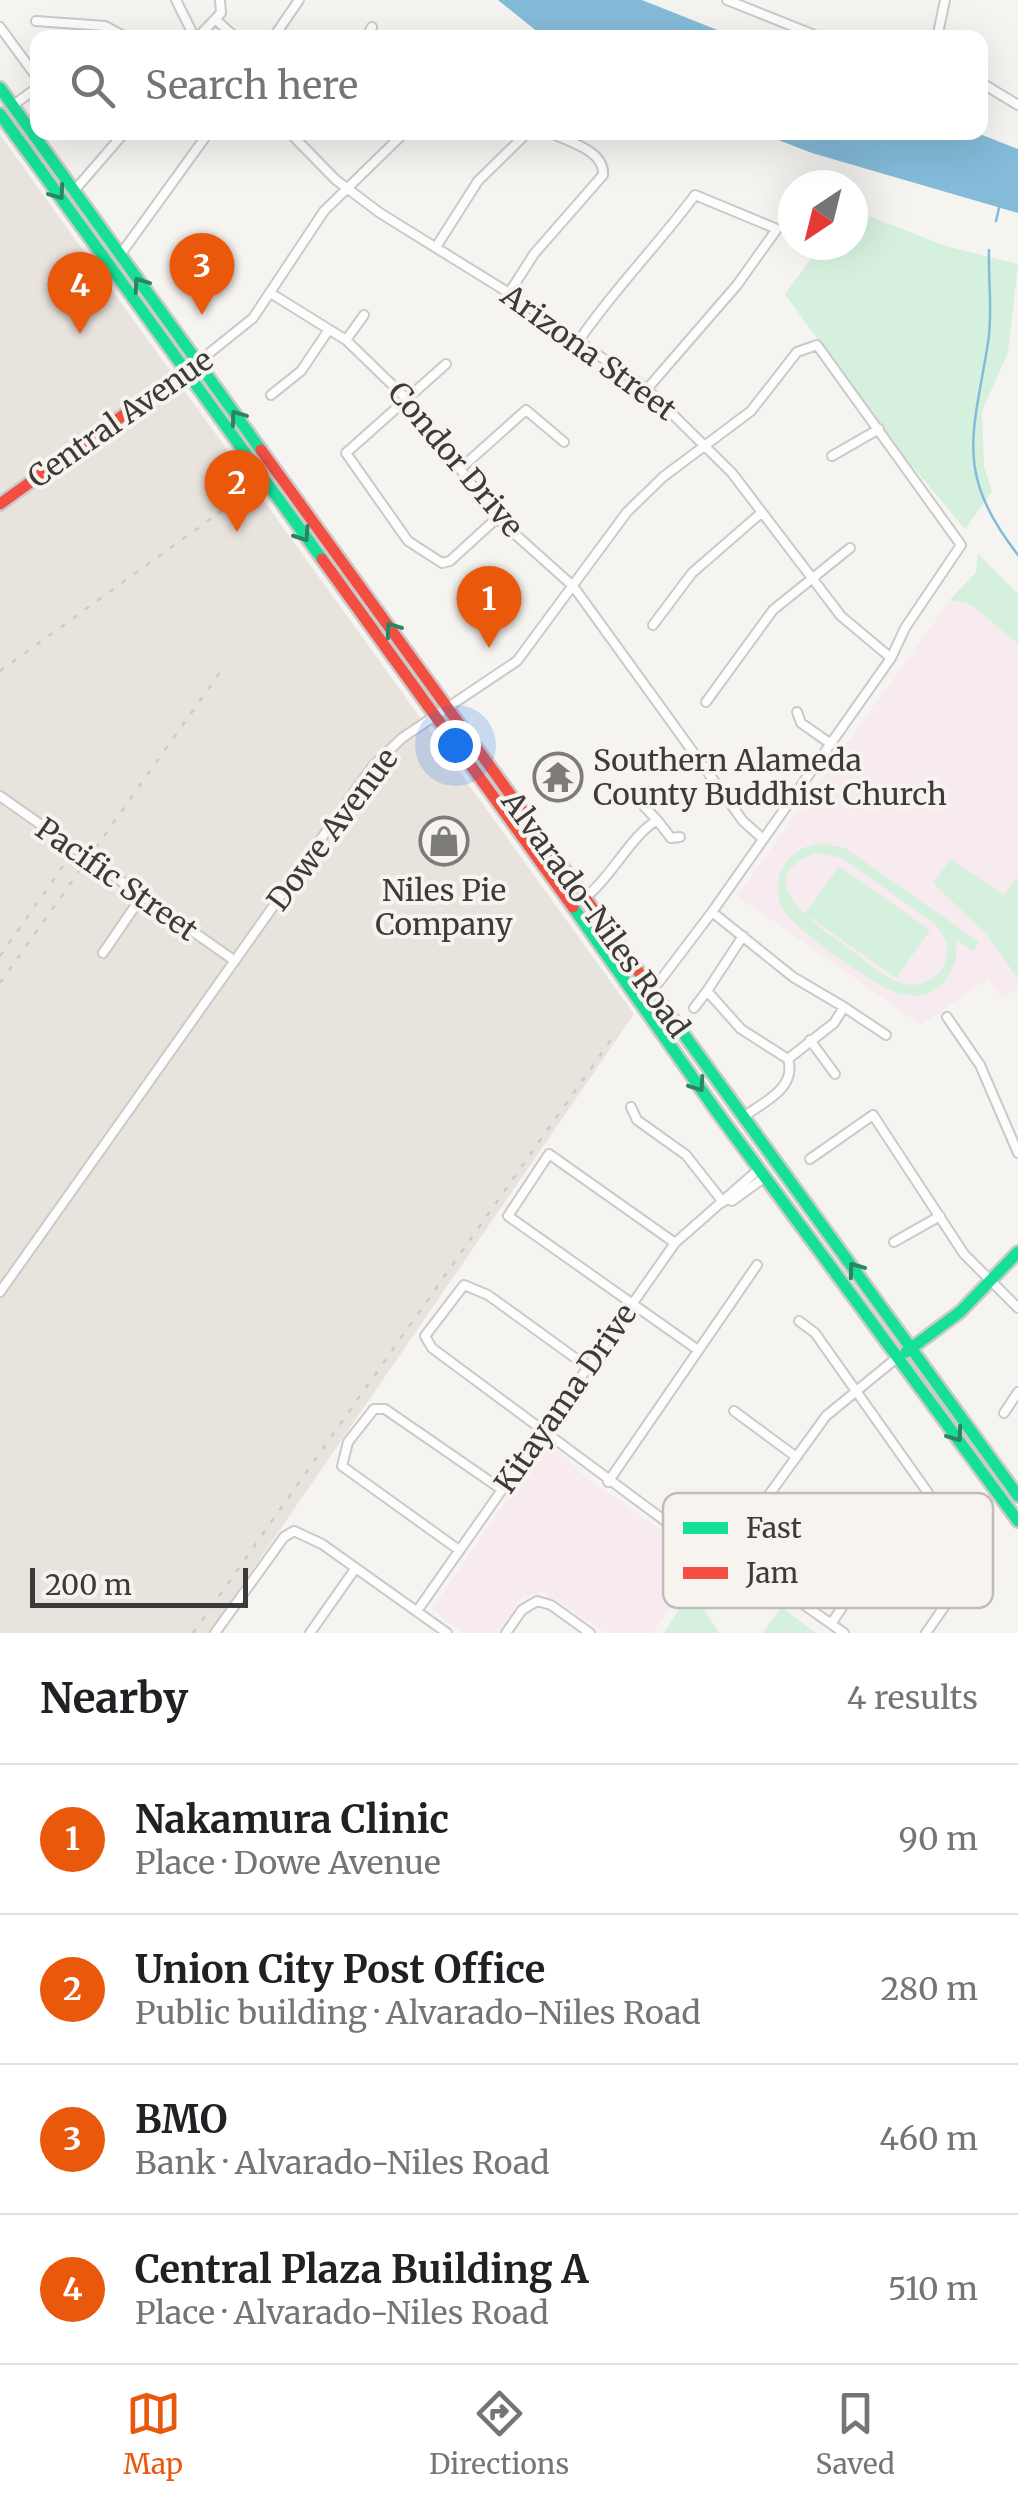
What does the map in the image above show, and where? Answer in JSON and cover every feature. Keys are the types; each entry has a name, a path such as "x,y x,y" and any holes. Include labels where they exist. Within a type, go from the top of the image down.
{"main road":[{"name":"Alvarado-Niles Road","path":"0,88 30,131"},
{"name":"Alvarado-Niles Road","path":"0,114 1018,1522"},
{"name":"Alvarado-Niles Road","path":"36,140 1018,1496"},
{"name":"Central Avenue","path":"0,504 197,363"},
{"path":"899,1356 939,1330 1018,1252"}],"street":[{"path":"176,0 190,30"},
{"path":"202,30 216,20 220,0"},
{"path":"278,30 299,0"},
{"path":"727,0 802,30"},
{"path":"939,30 945,0"},
{"path":"216,20 227,30"},
{"path":"36,21 106,26 113,30"},
{"path":"70,24 70,30"},
{"path":"0,28 30,68"},
{"path":"988,87 1018,105"},
{"path":"12,106 30,93"},
{"path":"73,192 118,140"},
{"path":"120,255 201,140"},
{"name":"Arizona Street","path":"297,140 346,189 580,340 648,389 707,446 841,616 890,658"},
{"name":"Central Avenue","path":"197,363 253,318 324,211 397,140"},
{"path":"436,246 478,181 520,140"},
{"path":"509,293 534,254 603,176 604,165 597,156 565,140"},
{"path":"580,340 614,291 658,245 696,195 776,229 737,285 648,389"},
{"name":"Condor Drive","path":"272,294 346,340 408,400 497,518 574,586 743,821 763,839"},
{"path":"346,340 364,315"},
{"path":"271,395 301,371 328,330"},
{"name":"Dowe Avenue","path":"0,1292 372,767 391,746 517,661 627,512 663,477 760,402 791,359 811,344 822,350 880,429"},
{"path":"446,364 346,453 408,541 442,563 450,561 497,518"},
{"path":"460,469 526,410 564,442"},
{"path":"638,1000 652,990 712,912 890,658 905,628 959,551 960,538 880,429 832,456"},
{"path":"653,625 692,573 762,513"},
{"path":"706,702 773,610 850,548"},
{"path":"797,712 802,723 830,744"},
{"name":"Pacific Street","path":"0,796 234,962"},
{"path":"637,800 671,838 680,836"},
{"path":"586,897 609,878 646,827 658,820"},
{"path":"103,953 142,896"},
{"path":"712,912 793,977 886,1035"},
{"path":"694,1008 743,936"},
{"path":"707,991 741,1029 788,1058"},
{"path":"788,1058 834,1022 844,1007"},
{"path":"947,1017 980,1065 1018,1154"},
{"path":"810,1040 834,1074"},
{"path":"744,1117 788,1082 788,1058"},
{"path":"631,1107 637,1120 686,1155 725,1200"},
{"path":"810,1159 873,1115 964,1254 1018,1308"},
{"path":"674,1243 549,1154 508,1216 698,1350"},
{"name":"Kitayama Drive","path":"417,1611 674,1243 725,1200 727,1194 762,1173"},
{"path":"894,1242 940,1216"},
{"path":"608,1482 757,1265"},
{"path":"590,1368 479,1290 464,1285 424,1336 438,1353 545,1428 608,1482 663,1521"},
{"path":"798,1321 816,1333 928,1493"},
{"path":"770,1493 854,1389 899,1356"},
{"path":"1004,1413 1018,1392"},
{"path":"459,1550 342,1466 340,1460 348,1442 374,1409 394,1413 501,1489"},
{"path":"734,1411 796,1456"},
{"path":"215,1633 289,1533 304,1532 447,1633"},
{"path":"310,1633 355,1569"},
{"path":"506,1633 522,1610 536,1600 551,1605 590,1633"},
{"path":"806,1608 844,1633"},
{"path":"830,1624 841,1608"},
{"path":"926,1633 943,1608"}],"shaded area":[{"path":"0,135 634,1014 209,1633 0,1633"},
{"path":"978,554 1018,594 1018,987 1003,1000 988,979 921,1025 737,896 955,593 976,572"},
{"path":"545,1444 553,1445 584,1476 663,1531 663,1608 670,1608 653,1633 606,1633 544,1592 523,1596 497,1633 462,1633 432,1609"}],"green space":[{"path":"868,216 946,246 1018,264 1008,352 982,411 984,467 992,492 965,529 890,440 785,294 810,260 868,260"},
{"path":"978,554 1018,594 1018,644 972,605 950,600 976,572"},
{"path":"820,843 845,848 979,942 973,951 956,940 949,976 932,991 908,996 884,987 819,943 784,911 779,900 779,877 790,858","holes":["817,853 842,858 935,924 945,940 947,955 933,978 911,985 887,976 823,930 795,903 787,889 787,876 796,864"]},
{"path":"951,859 1004,895 1018,877 1018,979 987,935 933,883"},
{"path":"839,866 930,930 896,978 805,914"},
{"path":"680,1608 703,1608 719,1633 664,1633"},
{"path":"782,1608 816,1633 763,1633"}],"water":[{"path":"498,0 642,0 717,30 535,30"},
{"path":"988,137 1018,149 1018,213 778,140"}],"waterway":[{"path":"996,221 999,208"},
{"path":"989,250 989,331 973,453 984,500 1018,555"}],"railway":[{"path":"0,671 230,505"},
{"path":"0,983 223,668"},
{"path":"0,956 63,866"},
{"path":"193,1633 613,1037"}],"traffic: fast":[{"path":"0,88 30,130"},
{"path":"0,114 322,559"},
{"path":"37,140 261,450"},
{"path":"573,907 717,1112 1018,1521"},
{"path":"638,971 1018,1496"},
{"path":"906,1352 960,1312 1018,1252"}],"traffic: jam":[{"path":"0,504 189,368"},
{"path":"261,450 638,971"},
{"path":"322,559 573,907"}],"place":[{"name":"BMO","path":"202,315"},
{"name":"Central Plaza Building A","path":"80,334"},
{"name":"Union City Post Office","path":"237,532"},
{"name":"Nakamura Clinic","path":"489,648"},
{"name":"Southern Alameda County Buddhist Church","path":"558,777"},
{"name":"Niles Pie Company","path":"444,841"}]}
